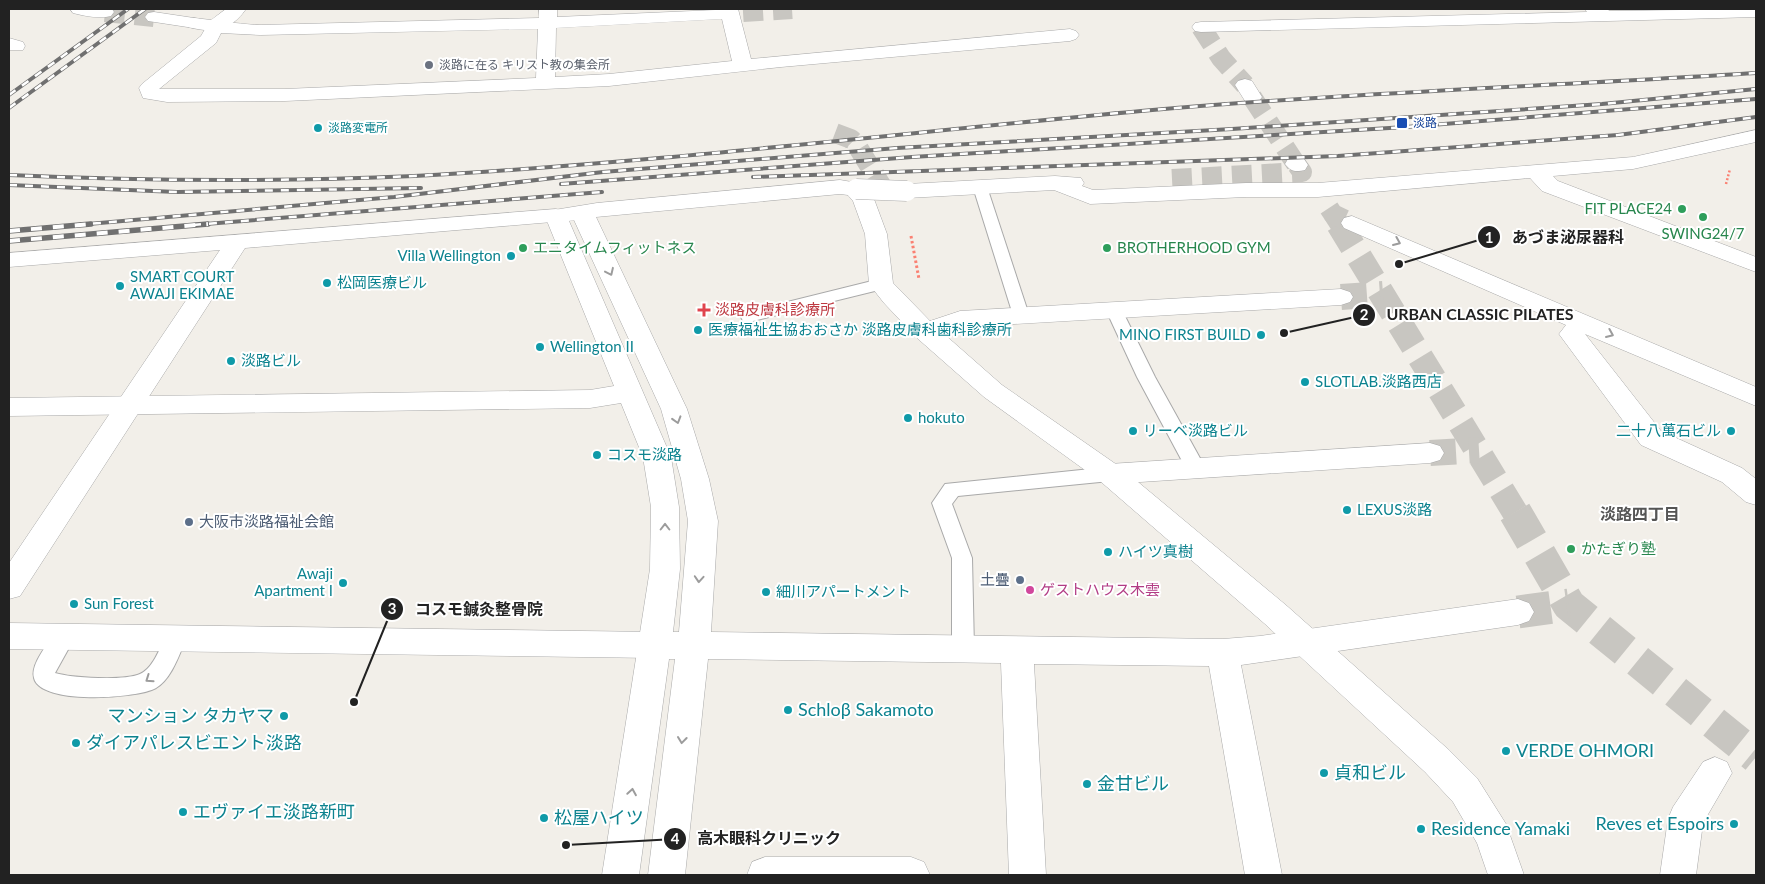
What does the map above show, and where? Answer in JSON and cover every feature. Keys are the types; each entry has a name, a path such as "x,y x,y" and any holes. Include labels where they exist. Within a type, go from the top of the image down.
{"street":[{"path":"80,9 105,12"},
{"path":"237,9 215,26 209,39 149,88 150,94 286,95 610,80 743,65 1070,35"},
{"path":"154,18 194,22 237,30 260,30 547,16 734,11 743,65"},
{"path":"1201,27 1600,13 1756,12"},
{"path":"545,83 547,16"},
{"path":"1055,183 1090,197 1246,190 1324,199 1535,171 1633,163 1752,139"},
{"path":"1535,171 1550,186 1756,266"},
{"path":"9,260 569,214 840,187 855,190 907,191 1172,179"},
{"path":"855,190 863,199 876,234 881,284 926,332 993,391 1110,474 1276,615 1437,761 1465,790 1493,836 1506,875"},
{"path":"569,214 629,392 656,457 665,507 665,569 620,875"},
{"path":"569,214 674,410 695,479 703,522 693,646 666,875"},
{"path":"1352,223 1756,397"},
{"path":"9,587 238,241"},
{"path":"926,332 960,319 1341,297"},
{"path":"1580,321 1572,334 1651,438 1732,475 1756,494"},
{"path":"9,407 590,399 629,392"},
{"path":"1110,474 1430,453"},
{"path":"9,636 1223,653 1307,644 1518,612"},
{"path":"1018,650 1027,875"},
{"path":"1223,653 1264,875"},
{"path":"1678,875 1686,819 1715,773"},
{"path":"765,875 911,875"}],"lane":[{"path":"980,187 1021,315"},
{"path":"749,317 881,284"},
{"path":"1114,310 1146,377 1196,468"},
{"path":"963,649 962,558 942,503 952,488 1110,474"},
{"path":"64,637 47,666 45,679 54,685 115,687 132,687 147,681 156,673 175,639"}],"tunnel":[{"path":"743,12 792,9"},
{"path":"105,12 154,17"},
{"path":"1201,27 1221,58 1245,85"},
{"path":"1252,97 1296,164"},
{"path":"835,133 851,139 856,144 889,198"},
{"path":"1172,179 1302,172 1297,165"},
{"path":"1329,208 1333,214 1352,223"},
{"path":"1333,214 1340,225"},
{"path":"1339,224 1382,294"},
{"path":"1341,297 1382,294"},
{"path":"1382,294 1477,450"},
{"path":"1430,453 1477,450"},
{"path":"1477,450 1516,514"},
{"path":"1515,512 1569,605"},
{"path":"1518,612 1569,605"},
{"path":"1569,605 1756,757"}],"railway":[{"path":"9,95 128,9"},
{"path":"9,108 145,9"},
{"path":"9,175 110,179 212,180 414,176 687,156 1218,105 1372,94 1756,73"},
{"path":"77,225 394,197 603,172 897,148 1232,129 1602,104 1756,89"},
{"path":"561,184 912,157 1406,127 1756,99"},
{"path":"753,177 1338,156 1618,135 1756,117"},
{"path":"9,185 177,192 421,188"},
{"path":"193,225 602,192"},
{"path":"9,231 91,224"},
{"path":"9,241 208,224"}],"place":[{"name":"淡路に在る キリスト教の集会所","path":"429,65"},
{"name":"淡路","path":"1402,123"},
{"name":"淡路変電所","path":"318,128"},
{"name":"FIT PLACE24","path":"1682,209"},
{"name":"SWING24/7","path":"1703,217"},
{"name":"エニタイムフィットネス","path":"523,248"},
{"name":"BROTHERHOOD GYM","path":"1107,248"},
{"name":"Villa Wellington","path":"511,256"},
{"name":"あづま泌尿器科","path":"1399,264"},
{"name":"松岡医療ビル","path":"327,283"},
{"name":"SMART COURT AWAJI EKIMAE","path":"120,286"},
{"name":"淡路皮膚科診療所","path":"704,310"},
{"name":"医療福祉生協おおさか 淡路皮膚科歯科診療所","path":"698,330"},
{"name":"URBAN CLASSIC PILATES","path":"1284,333"},
{"name":"MINO FIRST BUILD","path":"1261,335"},
{"name":"Wellington II","path":"540,347"},
{"name":"淡路ビル","path":"231,361"},
{"name":"SLOTLAB.淡路西店","path":"1305,382"},
{"name":"hokuto","path":"908,418"},
{"name":"リーベ淡路ビル","path":"1133,431"},
{"name":"二十八萬石ビル","path":"1731,431"},
{"name":"コスモ淡路","path":"597,455"},
{"name":"LEXUS淡路","path":"1347,510"},
{"name":"大阪市淡路福祉会館","path":"189,522"},
{"name":"かたぎり塾","path":"1571,549"},
{"name":"ハイツ真樹","path":"1108,552"},
{"name":"土疊","path":"1020,580"},
{"name":"Awaji Apartment I","path":"343,583"},
{"name":"ゲストハウス木雲","path":"1030,590"},
{"name":"細川アパートメント","path":"766,592"},
{"name":"Sun Forest","path":"74,604"},
{"name":"コスモ鍼灸整骨院","path":"354,702"},
{"name":"Schloβ Sakamoto","path":"788,710"},
{"name":"マンション タカヤマ","path":"284,716"},
{"name":"ダイアパレスビエント淡路","path":"76,743"},
{"name":"VERDE OHMORI","path":"1506,751"},
{"name":"貞和ビル","path":"1324,773"},
{"name":"金甘ビル","path":"1087,784"},
{"name":"エヴァイエ淡路新町","path":"183,812"},
{"name":"松屋ハイツ","path":"544,818"},
{"name":"Reves et Espoirs","path":"1734,824"},
{"name":"Residence Yamaki","path":"1421,829"},
{"name":"高木眼科クリニック","path":"566,845"}],"district":[{"name":"淡路四丁目","path":"1640,514"}]}
